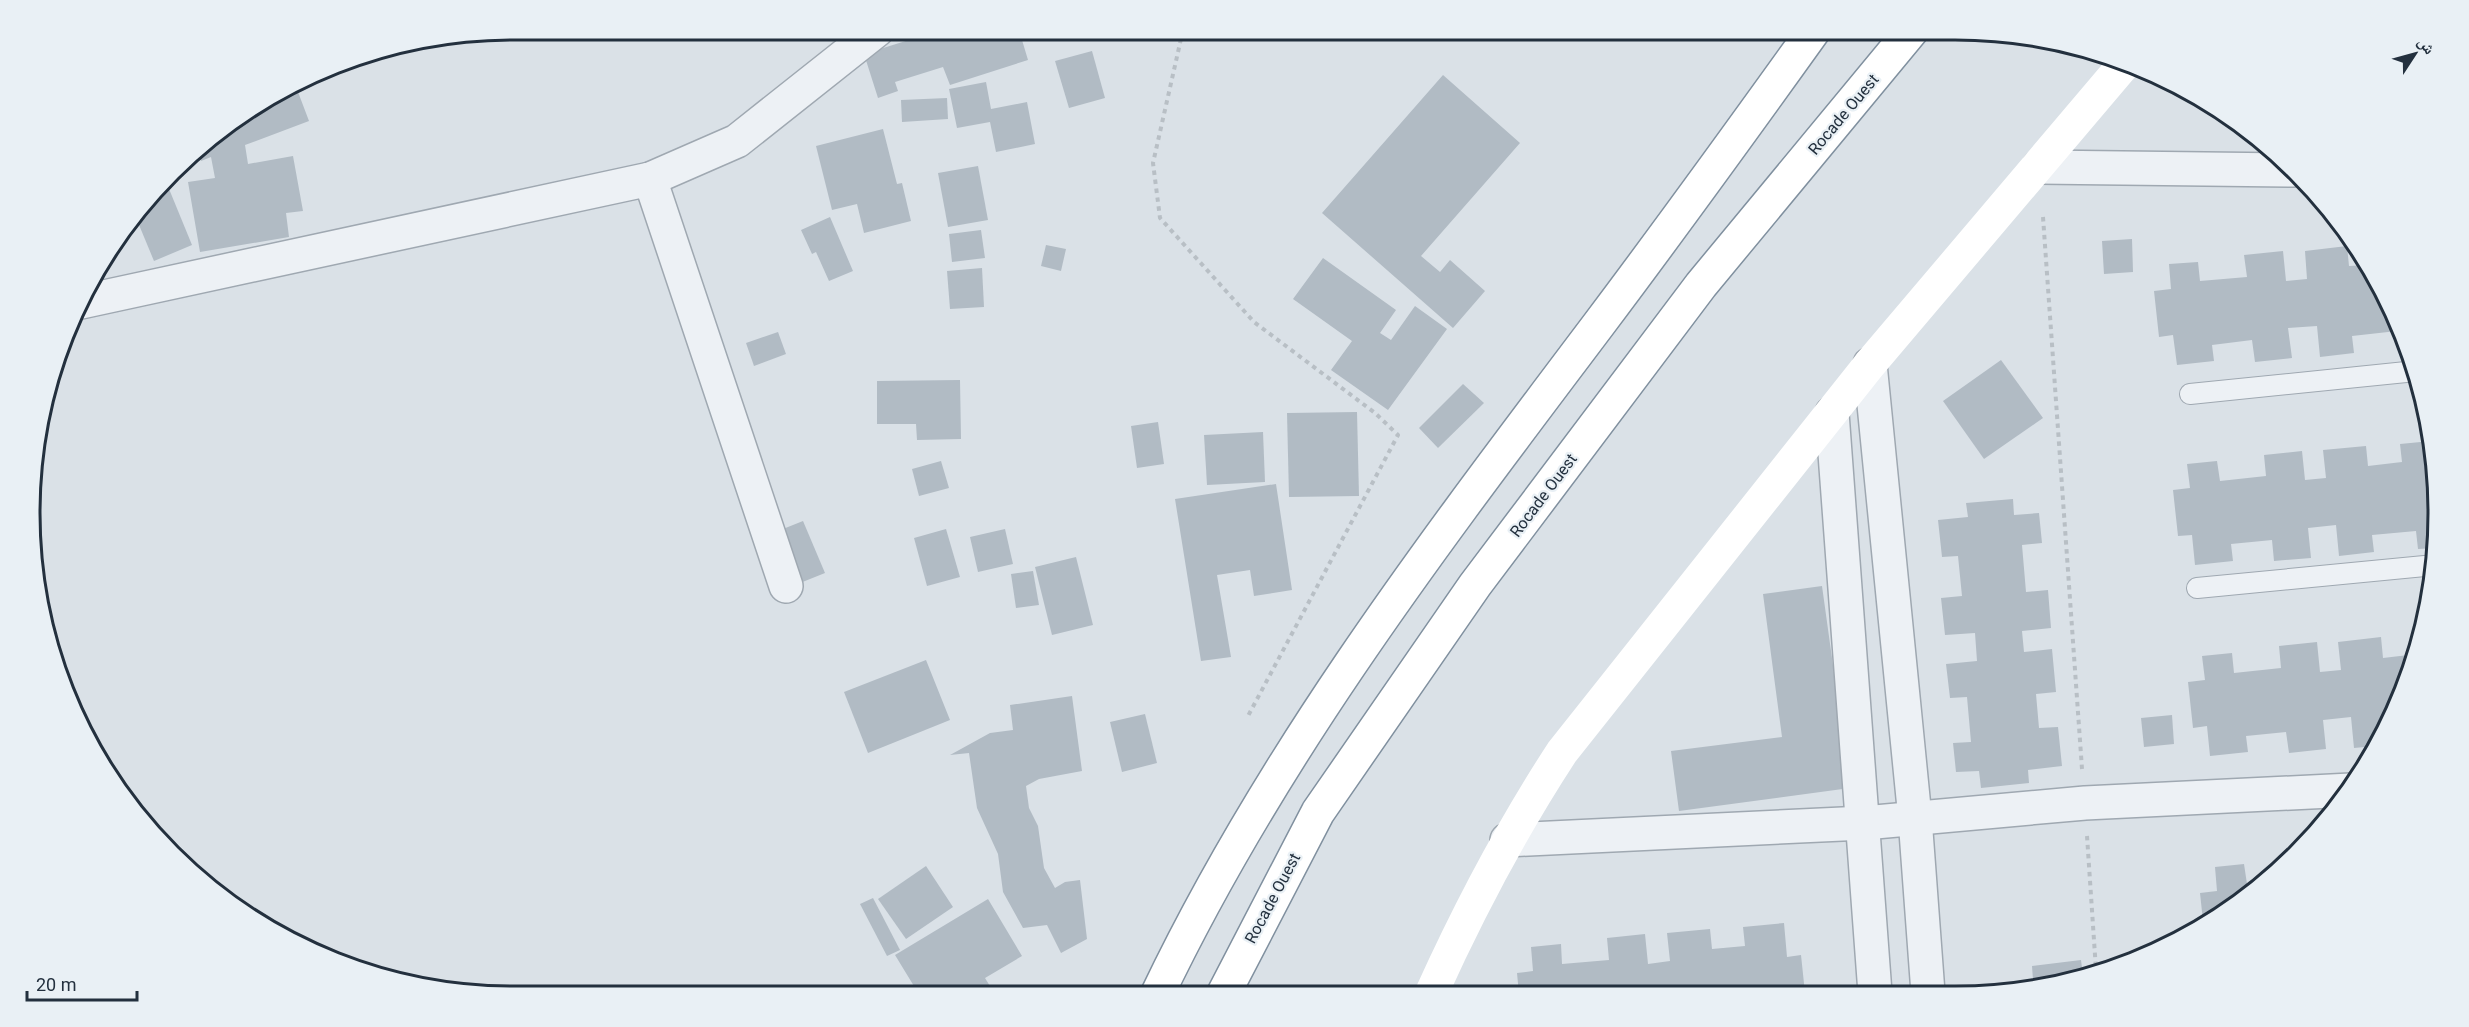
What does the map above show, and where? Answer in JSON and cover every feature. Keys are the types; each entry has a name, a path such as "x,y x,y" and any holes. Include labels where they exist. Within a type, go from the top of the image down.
{"main road":[{"path":"1162,986 1222,867 1277,774 1427,551 1657,248 1807,40"},
{"name":"Rocade Ouest","path":"1228,986 1318,812 1475,585 1701,285 1904,40"},
{"path":"1435,986 1507,840 1562,752 1870,364 2120,70"}],"street":[{"path":"91,300 650,179 736,141 864,40"},
{"path":"2039,167 2280,170"},
{"path":"650,179 786,586"},
{"path":"1870,364 1915,818 1927,986"},
{"path":"1832,413 1875,986"},
{"path":"1507,840 1864,824 2085,803 2338,791"}],"lane":[{"path":"2190,394 2406,372"},
{"path":"2198,588 2425,566"}],"path":[{"path":"1181,40 1153,163 1160,218 1254,322 1375,413 1398,435 1248,716"},
{"path":"2039,167 2096,965"}],"building":[{"path":"909,40 1022,40 1028,60 950,85 943,67 895,82 898,91 878,98 864,54"},
{"path":"1092,51 1105,98 1069,108 1055,61"},
{"path":"1443,75 1520,143 1421,256 1440,272 1450,260 1485,291 1453,328 1322,213"},
{"path":"986,82 991,109 1027,102 1035,144 996,152 990,122 957,128 949,89"},
{"path":"298,92 309,121 245,145 248,164 293,156 303,211 286,213 289,237 200,252 188,182 215,178 211,157 201,161 226,138 251,120"},
{"path":"947,98 948,119 902,122 901,100"},
{"path":"883,129 897,184 902,183 911,221 864,233 857,204 832,210 816,146"},
{"path":"978,166 988,220 948,227 938,173"},
{"path":"169,190 192,245 154,261 139,225"},
{"path":"830,217 853,271 829,281 816,252 812,254 801,230"},
{"path":"981,230 985,258 952,262 949,234"},
{"path":"2132,239 2133,272 2104,274 2102,241"},
{"path":"1046,245 1066,249 1061,271 1041,266"},
{"path":"2346,246 2349,266 2358,266 2380,304 2392,332 2352,336 2354,353 2320,357 2317,326 2288,328 2292,358 2255,362 2252,340 2212,345 2214,361 2177,365 2173,335 2159,337 2154,291 2171,289 2169,264 2198,262 2200,281 2247,277 2244,255 2283,251 2286,281 2307,279 2305,251"},
{"path":"1323,258 1396,310 1380,333 1391,340 1415,306 1447,329 1388,410 1331,370 1352,341 1293,299"},
{"path":"982,268 984,307 950,309 947,271"},
{"path":"778,332 786,354 754,366 746,343"},
{"path":"2001,360 2043,418 1984,459 1943,401"},
{"path":"960,380 961,439 917,440 916,424 877,424 877,381"},
{"path":"1463,384 1484,403 1438,448 1419,428"},
{"path":"1357,412 1359,496 1289,497 1287,413"},
{"path":"1158,422 1164,464 1137,468 1131,426"},
{"path":"1263,432 1265,482 1207,485 1204,435"},
{"path":"2422,442 2427,483 2427,549 2418,549 2416,531 2372,535 2374,552 2339,556 2336,525 2308,528 2311,558 2274,561 2272,540 2231,544 2233,561 2195,565 2192,535 2178,536 2173,490 2190,488 2187,464 2217,461 2220,481 2266,476 2264,455 2302,451 2305,480 2326,478 2323,450 2366,446 2368,466 2402,462 2400,444"},
{"path":"941,461 949,488 919,496 912,469"},
{"path":"1276,484 1292,590 1254,596 1250,570 1217,575 1231,657 1201,661 1175,499"},
{"path":"2013,499 2014,515 2039,513 2042,543 2022,545 2026,592 2048,590 2051,628 2022,631 2024,652 2052,649 2056,692 2036,694 2039,728 2058,727 2062,766 2028,770 2029,783 1981,788 1979,771 1956,772 1953,743 1971,742 1967,697 1950,698 1946,664 1977,661 1975,633 1945,635 1941,598 1962,596 1958,556 1942,557 1938,520 1968,517 1966,503"},
{"path":"803,521 825,573 795,585 773,533"},
{"path":"946,529 960,577 927,586 914,538"},
{"path":"1005,529 1013,564 978,572 970,537"},
{"path":"1076,557 1093,625 1052,635 1035,567"},
{"path":"1033,571 1039,605 1016,608 1011,574"},
{"path":"1822,586 1850,788 1679,811 1671,751 1782,737 1763,594"},
{"path":"2381,637 2383,658 2406,655 2380,723 2367,747 2354,748 2351,717 2323,720 2326,749 2289,753 2286,732 2246,736 2248,752 2210,756 2207,726 2193,728 2188,682 2205,680 2202,656 2232,653 2234,673 2281,668 2279,646 2317,642 2320,672 2341,670 2338,642"},
{"path":"926,660 950,720 868,753 844,692"},
{"path":"1072,696 1082,771 1039,779 1026,786 1029,808 1038,826 1044,868 1055,888 1065,882 1080,880 1087,939 1061,953 1047,925 1023,928 1003,892 998,854 977,808 969,753 950,755 990,733 1013,730 1010,705"},
{"path":"1145,714 1157,763 1122,772 1110,722"},
{"path":"2172,715 2174,744 2144,747 2141,718"},
{"path":"2244,864 2247,884 2249,884 2203,917 2200,893 2217,891 2215,867"},
{"path":"926,866 953,907 906,939 878,899"},
{"path":"873,898 900,950 887,956 860,904"},
{"path":"988,899 1022,956 985,978 990,986 914,986 895,955"},
{"path":"1784,923 1787,957 1801,955 1804,986 1518,986 1517,973 1533,971 1531,947 1561,944 1562,964 1609,960 1607,938 1645,934 1648,964 1670,961 1667,933 1710,929 1712,949 1745,946 1743,927"},
{"path":"2081,960 2082,969 2033,979 2032,966"}]}
